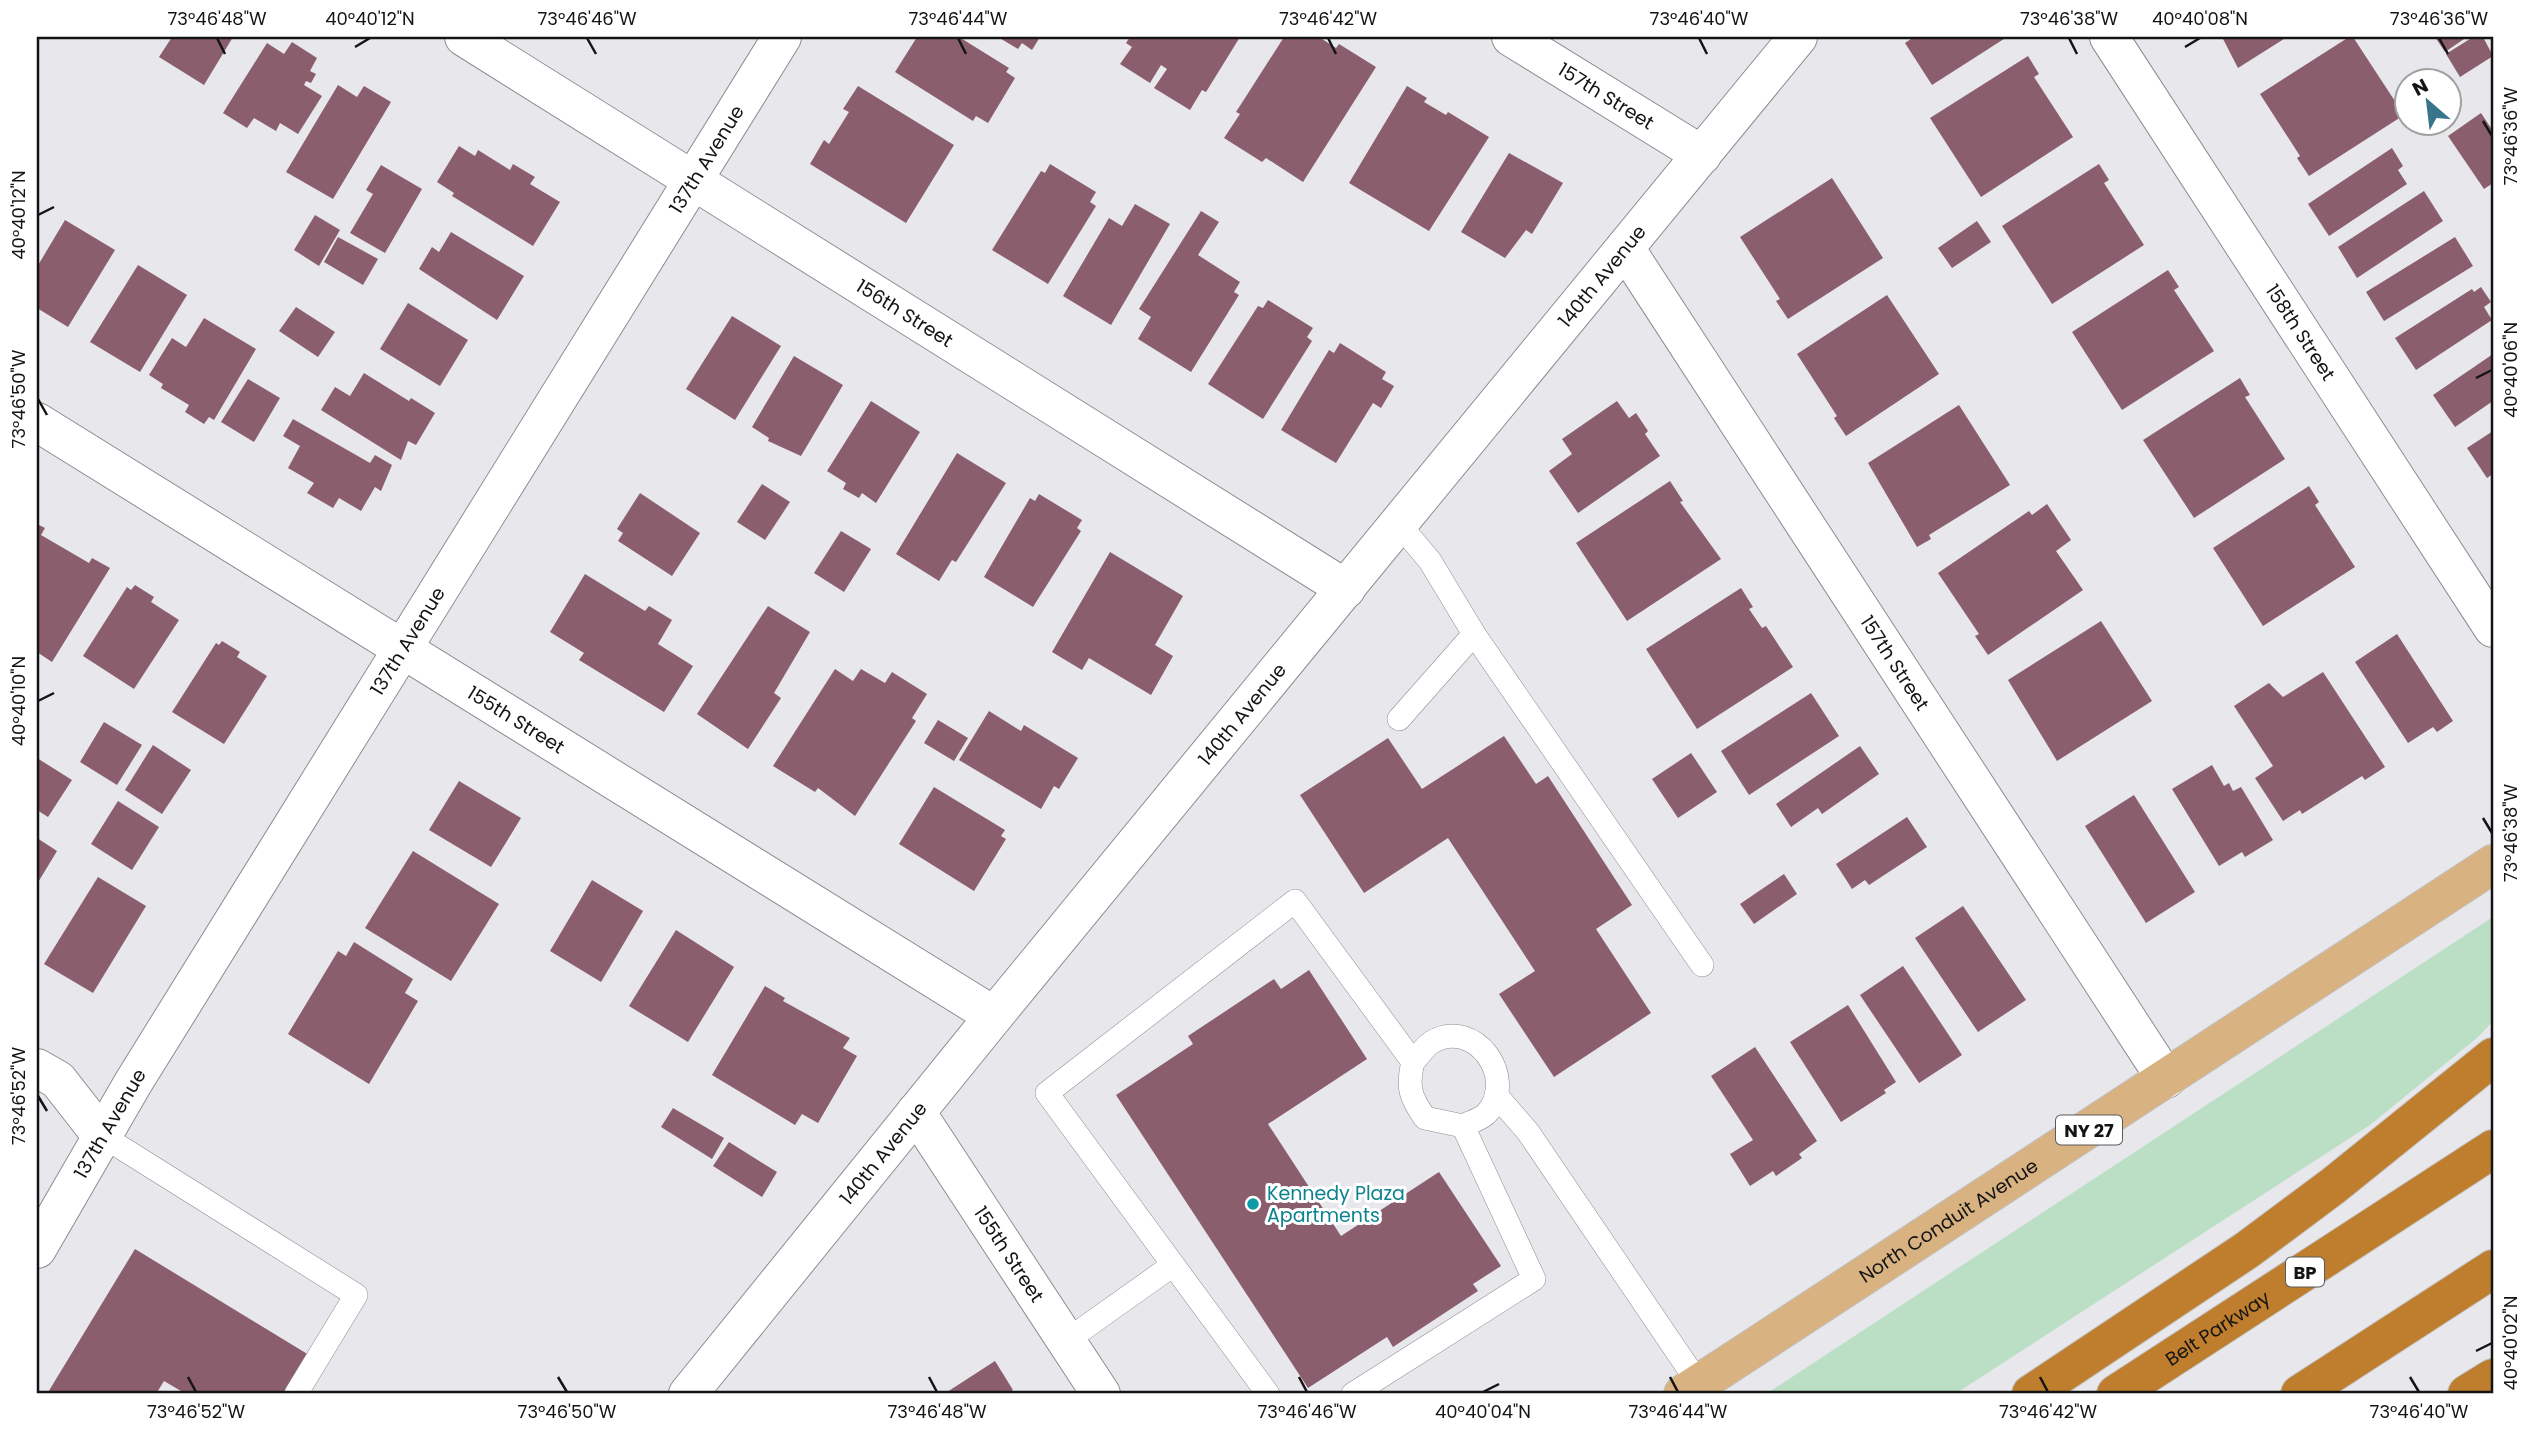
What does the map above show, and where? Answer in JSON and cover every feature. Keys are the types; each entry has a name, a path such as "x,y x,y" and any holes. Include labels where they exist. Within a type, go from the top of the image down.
{"highway":[{"path":"2031,1394 2247,1250 2333,1186 2493,1056"},
{"name":"Belt Parkway","path":"2116,1394 2493,1149"},
{"path":"2300,1394 2493,1269"},
{"path":"2467,1394 2493,1378"}],"main road":[{"name":"North Conduit Avenue","path":"1691,1389 2493,864"}],"street":[{"name":"156th Street","path":"464,37 1346,589"},
{"name":"137th Avenue","path":"37,1249 101,1135 782,37"},
{"name":"157th Street","path":"1511,37 1702,155"},
{"name":"140th Avenue","path":"688,1394 993,1016 1798,37"},
{"name":"158th Street","path":"2109,37 2493,628"},
{"name":"157th Street","path":"1625,248 2166,1079"},
{"name":"155th Street","path":"37,422 993,1016"},
{"path":"37,1068 58,1080 101,1135"},
{"name":"155th Street","path":"916,1112 1101,1394"}],"lane":[{"path":"1399,524 1430,561 1474,634 1702,965"},
{"path":"1399,719 1474,634"},
{"path":"1268,1394 1047,1093 1295,901 1413,1062"},
{"path":"1453,1037 1468,1040 1486,1051 1497,1071 1496,1096 1486,1114 1463,1126 1425,1118 1411,1099 1408,1083 1413,1062 1433,1042 1453,1037"},
{"path":"1496,1096 1528,1132 1691,1389"},
{"path":"1353,1394 1534,1279 1463,1126"},
{"path":"101,1135 356,1295 296,1394"},
{"path":"1066,1341 1173,1265"}],"green space":[{"path":"2493,917 2493,1021 2478,1037 2370,1125 1955,1394 1766,1394"}],"building":[{"path":"172,37 233,37 204,85 159,57"},
{"path":"917,37 959,37 1009,68 1006,72 1015,78 988,123 976,116 973,121 895,72"},
{"path":"998,37 1040,37 1032,50 1022,43 1018,49"},
{"path":"1130,37 1240,37 1206,92 1202,90 1190,110 1154,88 1167,69 1161,65 1150,83 1120,64 1132,47 1126,43"},
{"path":"1284,37 1319,37 1336,48 1339,44 1376,67 1303,182 1266,158 1262,162 1224,138 1240,114 1236,112"},
{"path":"1914,37 2007,37 1932,85 1905,43"},
{"path":"2222,37 2287,37 2238,68"},
{"path":"2353,37 2394,100 2394,121 2309,176 2297,158 2300,156 2260,94"},
{"path":"2435,37 2467,37 2445,52"},
{"path":"2473,37 2483,37 2493,56 2464,74 2464,66 2453,66 2446,54"},
{"path":"292,42 317,58 310,71 316,74 311,83 306,81 304,85 322,96 298,134 280,123 276,131 254,118 247,128 223,113 267,43 284,54"},
{"path":"2028,56 2039,74 2034,77 2073,137 1981,197 1930,118"},
{"path":"338,85 357,97 364,86 391,102 333,199 286,172"},
{"path":"858,86 954,145 906,223 810,164 824,140 829,144 849,112 843,109"},
{"path":"1407,86 1427,98 1424,102 1446,115 1448,112 1489,137 1429,231 1349,183"},
{"path":"2481,113 2493,131 2493,183 2484,189 2448,136 2464,136 2464,125"},
{"path":"459,146 475,156 478,150 510,170 513,164 535,177 530,184 560,202 533,246 452,196 454,193 437,182"},
{"path":"2392,148 2403,166 2398,170 2407,184 2329,236 2308,204"},
{"path":"1509,153 1563,183 1532,234 1526,230 1505,258 1461,232"},
{"path":"1050,164 1096,192 1090,202 1096,206 1048,284 992,250 1041,171 1045,173"},
{"path":"2099,164 2109,180 2104,183 2144,245 2052,304 2002,226"},
{"path":"381,165 422,189 385,253 350,233 373,194 366,190"},
{"path":"1832,178 1883,258 1788,319 1776,301 1780,299 1740,237"},
{"path":"2424,191 2443,221 2357,278 2338,247"},
{"path":"1135,204 1170,224 1111,325 1063,296 1109,218 1122,226"},
{"path":"1201,211 1219,222 1198,255 1240,282 1234,292 1239,295 1191,372 1138,339 1151,317 1139,309"},
{"path":"315,215 340,230 319,266 294,250"},
{"path":"65,220 115,250 68,327 37,308 37,267"},
{"path":"1977,221 1991,242 1952,268 1938,248"},
{"path":"451,232 524,276 497,320 419,269 432,247 439,252"},
{"path":"338,237 378,259 363,285 324,262"},
{"path":"2455,237 2473,266 2384,321 2366,292"},
{"path":"138,265 187,295 140,372 90,342"},
{"path":"2168,270 2179,287 2174,290 2214,351 2122,410 2072,332"},
{"path":"2481,287 2491,302 2484,307 2492,320 2416,370 2395,338 2472,289 2474,292"},
{"path":"1887,295 1939,374 1846,436 1834,418 1837,416 1797,354"},
{"path":"1268,300 1313,328 1307,337 1312,341 1263,419 1208,384 1258,306 1263,308"},
{"path":"408,303 468,340 440,386 380,349"},
{"path":"296,307 335,332 318,357 279,331"},
{"path":"732,316 781,346 735,420 686,389"},
{"path":"204,318 256,349 214,420 209,417 204,424 185,412 189,405 161,388 163,384 149,375 172,338 186,347"},
{"path":"1340,343 1386,372 1382,379 1394,386 1381,408 1373,403 1336,463 1281,430 1329,350 1334,353"},
{"path":"2493,354 2493,401 2455,427 2433,395"},
{"path":"794,356 843,385 801,456 768,441 769,438 752,427"},
{"path":"364,373 409,401 411,398 435,413 416,445 408,441 401,460 321,410 335,387 350,396"},
{"path":"2240,378 2250,395 2245,397 2285,459 2194,518 2143,440"},
{"path":"248,379 280,398 254,442 221,422"},
{"path":"871,401 920,432 876,503 862,493 859,498 843,489 846,483 827,471"},
{"path":"1617,401 1629,418 1636,413 1648,431 1645,434 1660,456 1578,513 1549,471 1572,454 1562,439"},
{"path":"1959,405 2010,485 1929,535 1931,539 1917,547 1868,463"},
{"path":"293,419 370,463 375,455 392,465 381,491 375,487 361,511 339,498 333,508 307,493 314,483 288,468 300,446 283,436"},
{"path":"2493,431 2493,474 2487,478 2467,448"},
{"path":"957,453 1006,483 956,562 952,560 939,581 896,554"},
{"path":"1670,481 1683,501 1680,502 1721,559 1627,621 1576,543"},
{"path":"762,484 790,502 765,540 737,522"},
{"path":"2309,486 2319,502 2315,505 2355,567 2263,626 2213,548"},
{"path":"640,493 700,533 672,576 618,541 623,533 617,529"},
{"path":"1039,494 1082,520 1077,528 1081,531 1033,607 984,577 1030,498 1035,501"},
{"path":"2047,504 2071,540 2056,551 2083,590 1988,655 1975,636 1979,634 1938,573 2029,511 2032,515"},
{"path":"37,524 45,528 41,535 89,563 92,558 110,568 52,662 37,652"},
{"path":"841,531 871,549 844,592 814,573"},
{"path":"1110,552 1183,596 1155,645 1173,656 1151,695 1089,658 1082,670 1052,652"},
{"path":"585,574 645,611 649,606 672,620 658,644 693,666 664,712 579,660 584,653 550,632"},
{"path":"135,585 154,597 151,602 179,620 134,689 83,656 127,587 131,590"},
{"path":"1741,588 1753,607 1749,609 1762,628 1766,626 1793,667 1697,729 1646,649"},
{"path":"768,606 810,632 774,693 781,698 748,749 697,714"},
{"path":"2101,621 2152,701 2057,761 2008,680"},
{"path":"2397,634 2453,721 2437,732 2433,727 2408,743 2355,662"},
{"path":"222,641 240,652 237,657 267,676 224,744 172,712 216,643 219,645"},
{"path":"835,669 853,681 861,669 885,683 892,672 927,694 912,718 916,721 855,816 818,788 815,792 773,766"},
{"path":"2323,672 2385,767 2365,780 2362,776 2302,814 2300,810 2283,821 2255,778 2273,766 2234,706 2269,683 2283,697"},
{"path":"1811,693 1839,736 1749,795 1721,751"},
{"path":"989,711 1021,731 1024,725 1078,758 1059,789 1054,786 1041,809 959,760"},
{"path":"938,720 968,738 954,761 924,743"},
{"path":"104,722 142,745 117,785 80,762"},
{"path":"1504,736 1536,784 1548,776 1632,905 1596,929 1651,1013 1554,1077 1499,994 1535,971 1448,838 1364,893 1300,795 1388,738 1422,789"},
{"path":"153,745 191,770 162,814 125,790"},
{"path":"1860,746 1879,774 1822,814 1818,808 1791,827 1776,804"},
{"path":"1691,753 1717,792 1678,818 1652,779"},
{"path":"37,758 72,780 48,817 37,810"},
{"path":"2212,765 2224,786 2229,783 2233,791 2241,787 2273,840 2245,857 2242,852 2219,866 2172,789"},
{"path":"459,781 521,818 491,867 429,830"},
{"path":"934,787 1005,830 1001,836 1006,839 974,891 899,844"},
{"path":"2134,795 2195,892 2146,923 2085,826"},
{"path":"118,801 159,827 132,870 91,844"},
{"path":"1907,817 1927,847 1869,885 1865,880 1852,889 1836,864"},
{"path":"37,838 57,851 37,884"},
{"path":"413,851 499,904 451,981 365,928"},
{"path":"1784,874 1797,894 1754,924 1740,904"},
{"path":"98,877 146,906 93,993 44,964"},
{"path":"592,880 643,911 601,982 550,951"},
{"path":"1963,906 2026,1000 1978,1032 1915,938"},
{"path":"676,930 734,967 688,1042 629,1006"},
{"path":"354,942 413,979 405,993 418,1001 369,1084 288,1034 338,951 346,956"},
{"path":"1903,966 1962,1055 1919,1083 1860,995"},
{"name":"Kennedy Plaza Apartments","path":"1309,970 1367,1059 1268,1124 1341,1236 1439,1172 1501,1266 1473,1284 1478,1291 1393,1347 1387,1337 1308,1388 1116,1095 1193,1044 1188,1036 1274,979 1281,989"},
{"path":"765,986 785,998 783,1001 850,1038 843,1048 857,1056 818,1123 802,1114 795,1125 712,1075"},
{"path":"1848,1005 1896,1082 1884,1090 1886,1093 1841,1122 1790,1042"},
{"path":"1755,1047 1817,1141 1799,1154 1802,1158 1776,1176 1773,1171 1750,1186 1730,1154 1753,1140 1711,1076"},
{"path":"673,1108 724,1138 712,1159 661,1127"},
{"path":"729,1142 777,1172 762,1197 713,1166"},
{"path":"135,1249 309,1355 285,1394 186,1394 164,1381 156,1394 47,1394"},
{"path":"995,1361 1013,1390 1007,1394 944,1394"}],"place":[{"name":"Kennedy Plaza Apartments","path":"1253,1204"}]}
